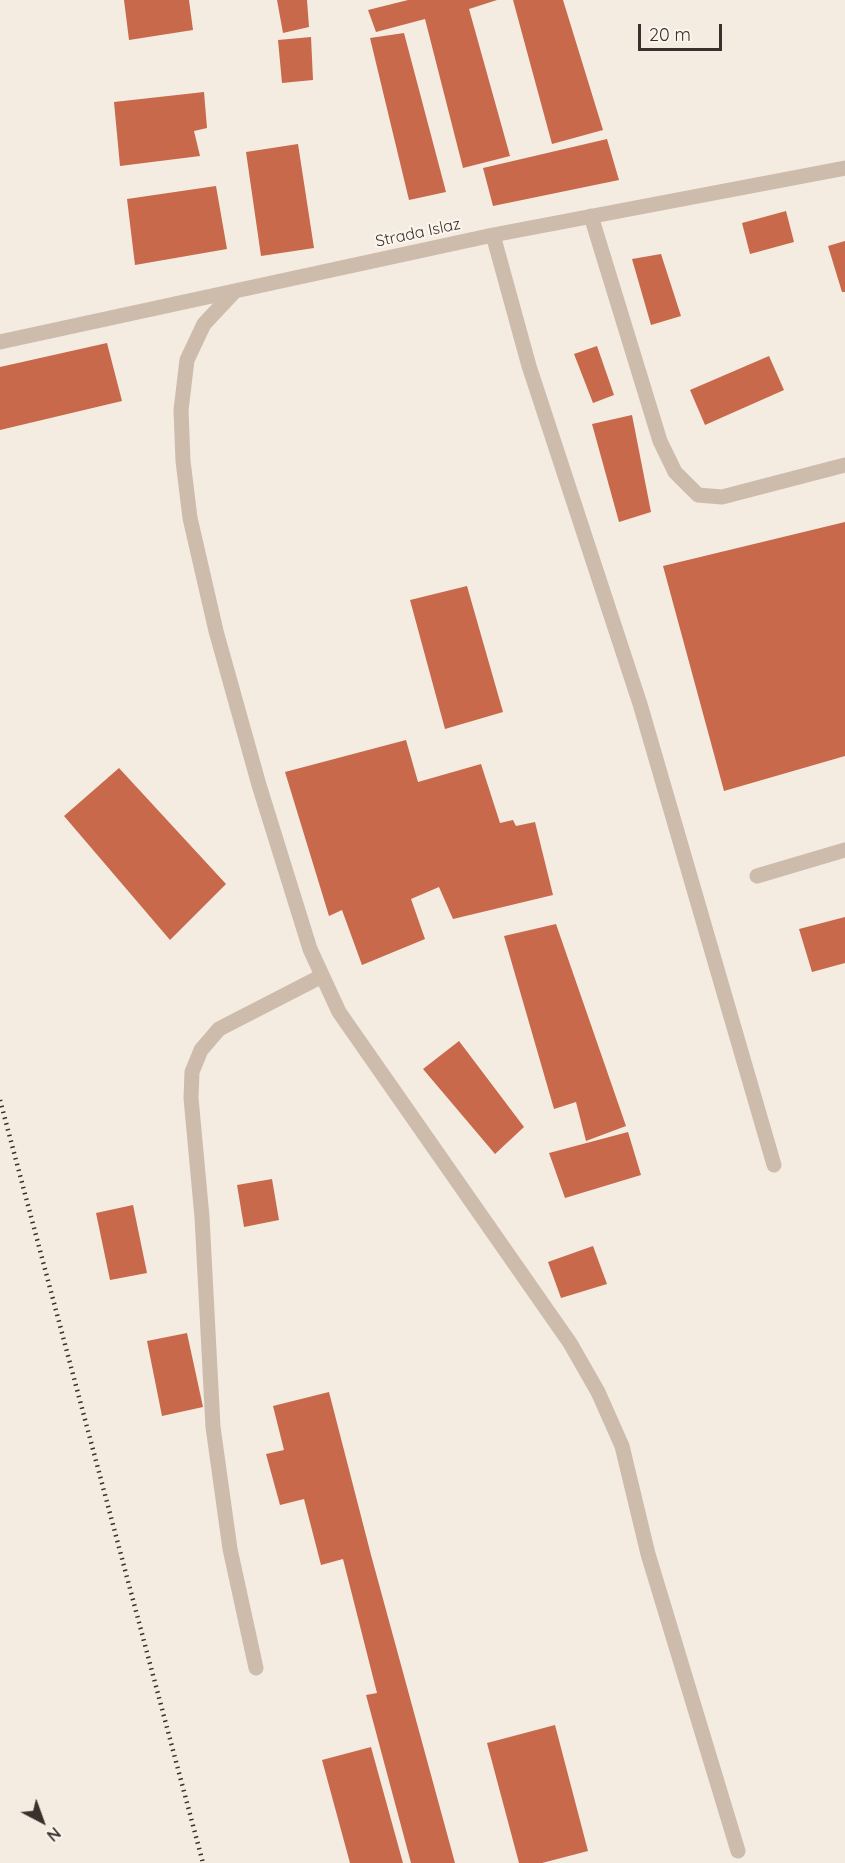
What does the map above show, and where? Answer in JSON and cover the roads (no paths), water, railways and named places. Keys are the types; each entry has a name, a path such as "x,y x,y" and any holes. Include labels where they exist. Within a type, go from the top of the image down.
{"street":[{"name":"Strada Islaz","path":"0,342 493,235 845,168"},
{"path":"591,216 660,441 675,472 698,495 722,497 845,465"},
{"path":"493,235 529,366 640,704 774,1165"},
{"path":"235,291 204,324 186,360 181,410 186,484 190,518 219,642 262,796 310,949 339,1012 570,1343 598,1392 622,1446 648,1554 738,1851"},
{"path":"756,876 845,850"},
{"path":"256,1668 230,1549 213,1427 202,1217 191,1098 192,1072 201,1050 219,1029 322,976"}],"railway":[{"path":"0,1100 203,1863"}]}
